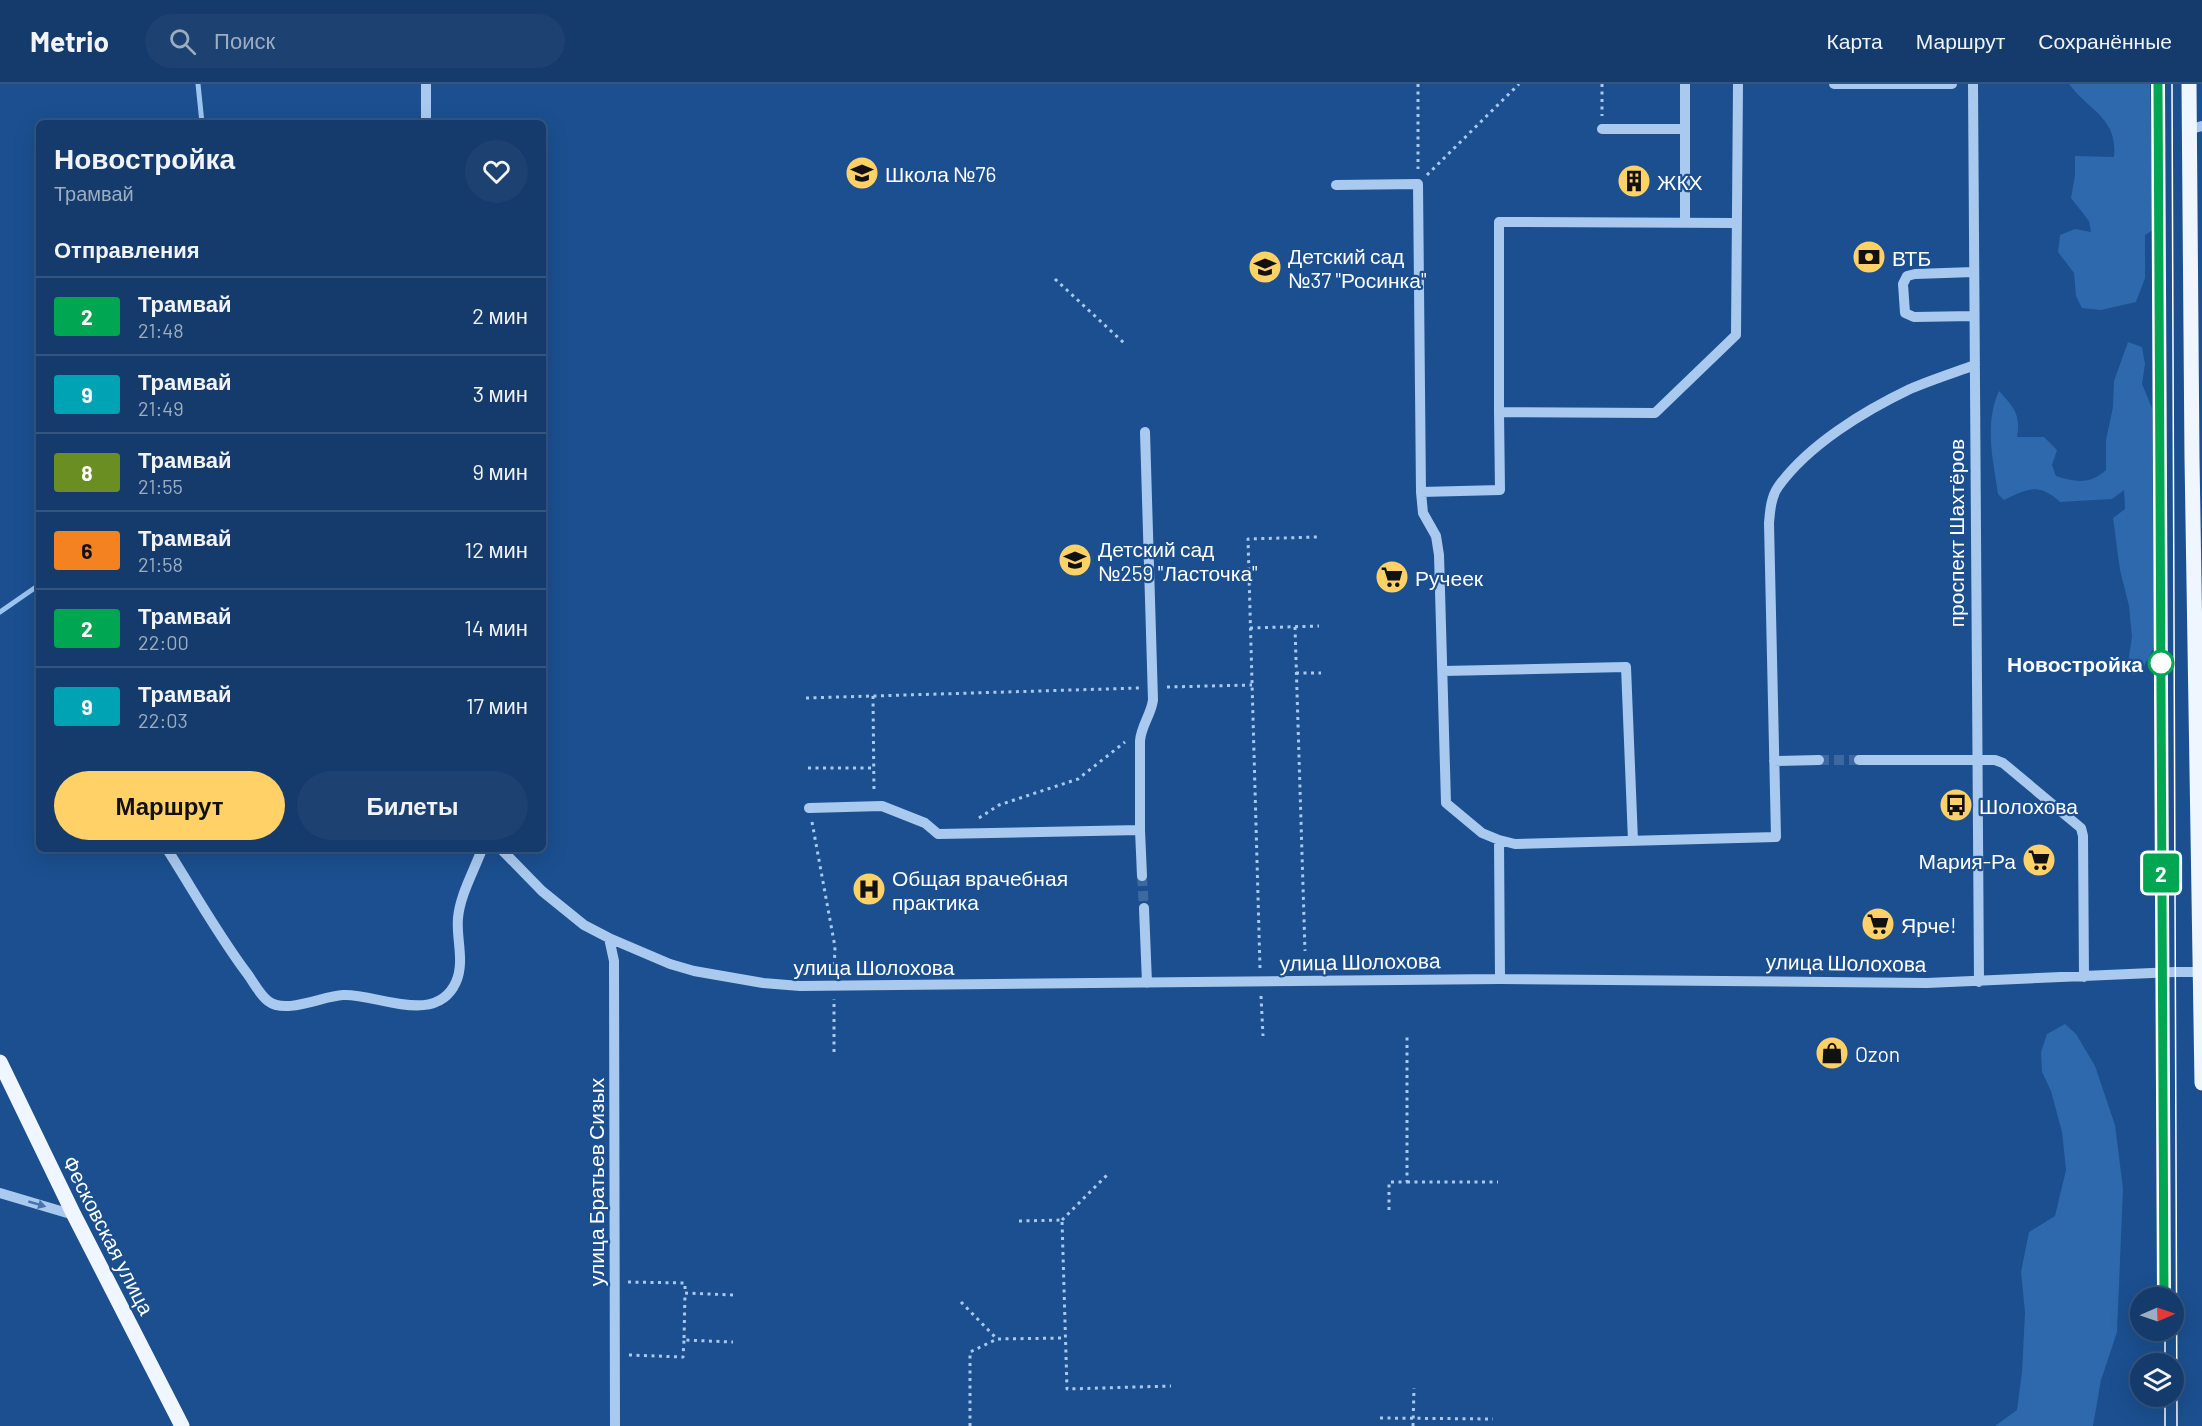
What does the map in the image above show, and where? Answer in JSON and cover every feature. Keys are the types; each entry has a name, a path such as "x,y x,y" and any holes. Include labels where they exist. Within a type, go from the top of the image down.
{"main road":[{"path":"2189,84 2196,127 2202,1083"},
{"name":"Фесковская улица","path":"0,1062 74,1215 182,1426"}],"street":[{"path":"426,84 426,120"},
{"path":"1685,84 1685,223"},
{"path":"1499,412 1655,413 1736,335 1738,84"},
{"path":"1834,84 1952,84"},
{"name":"проспект Шахтёров","path":"1973,84 1979,982"},
{"path":"1602,129 1685,129"},
{"path":"1335,185 1419,184 1421,492 1423,513 1436,536 1438,545 1446,803 1482,833 1499,840 1515,844 1776,837 1769,523 1770,509 1777,489 1804,458 1840,430 1878,405 1912,388 1975,365"},
{"path":"1421,492 1500,490 1499,222 1736,223"},
{"path":"1974,272 1915,274 1907,276 1903,284 1905,313 1914,317 1974,316"},
{"path":"1142,876 1141,730 1151,712 1153,688 1144,432"},
{"path":"1443,671 1626,667 1633,841"},
{"path":"1774,761 1819,760"},
{"path":"1859,760 1995,760 2003,763 2080,828 2083,836 2084,976"},
{"path":"809,808 882,807 925,823 938,834 1140,830"},
{"path":"1499,840 1500,979"},
{"path":"168,852 238,961 266,999 276,1006 344,995 404,1006 444,999 456,982 460,962 459,911 481,852"},
{"name":"улица Шолохова","path":"504,852 542,891 585,924 609,938 670,964 694,971 763,983 800,986 1500,979 1927,983 2201,972"},
{"path":"1144,908 1147,983"},
{"name":"улица Братьев Сизых","path":"609,938 614,961 615,1426"},
{"path":"0,1193 74,1215"}],"path":[{"path":"1418,84 1419,184"},
{"path":"1419,184 1520,84"},
{"path":"1602,84 1602,129"},
{"path":"1055,279 1124,343"},
{"path":"1263,1036 1248,539 1317,537"},
{"path":"1250,628 1319,626"},
{"path":"1295,627 1305,951"},
{"path":"1296,674 1321,673"},
{"path":"806,698 1252,685"},
{"path":"873,696 874,807"},
{"path":"955,834 999,805 1078,779 1141,730"},
{"path":"808,768 874,768"},
{"path":"809,808 835,947"},
{"path":"1407,1036 1407,1182"},
{"path":"1019,1221 1062,1220 1109,1173"},
{"path":"1389,1210 1389,1182 1498,1182"},
{"path":"1062,1220 1067,1389 1171,1386"},
{"path":"615,1281 685,1283 683,1357 615,1354"},
{"path":"685,1293 733,1295"},
{"path":"961,1302 997,1339"},
{"path":"970,1426 970,1352 997,1339 1065,1338"},
{"path":"684,1340 733,1342"},
{"path":"1413,1426 1414,1388"},
{"path":"1380,1418 1493,1419"}],"shaded area":[{"path":"2069,84 2150,84 2153,230 2145,235 2145,278 2136,302 2101,310 2082,308 2076,296 2074,273 2058,252 2060,235 2075,229 2091,232 2089,221 2071,198 2075,175 2075,156 2114,157 2114,144 2107,124"},
{"path":"2128,342 2142,347 2145,364 2142,384 2152,408 2154,647 2144,666 2134,675 2127,669 2132,637 2129,606 2120,570 2113,518 2125,509 2124,490 2112,499 2060,502 2045,492 2033,489 2004,500 1998,494 1991,442 1992,416 1999,391 2009,402 2017,417 2017,437 2044,437 2057,450 2052,465 2056,476 2082,481 2100,475 2106,470 2106,440 2113,407 2114,381"},
{"path":"2065,1024 2076,1034 2095,1066 2115,1125 2123,1189 2117,1332 2101,1380 2093,1426 1995,1426 2017,1410 2022,1372 2025,1312 2021,1272 2029,1232 2055,1216 2066,1170 2062,1132 2051,1091 2042,1072 2041,1052 2047,1034"}],"waterway":[{"path":"198,84 202,120"},
{"path":"0,612 36,587"}],"tunnel":[{"path":"1819,760 1859,760"},
{"path":"1142,876 1144,908"}],"tram line":[{"path":"2158,84 2164,1287"},
{"name":"2","path":"2158,84 2164,1287"},
{"path":"2172,84 2177,1426"},
{"path":"2165,1341 2165,1353"},
{"path":"2165,1407 2165,1426"}],"place":[{"name":"Школа №76","path":"862,173"},
{"name":"ЖКХ","path":"1634,181"},
{"name":"ВТБ","path":"1869,257"},
{"name":"Детский сад №37 \"Росинка\"","path":"1265,267"},
{"name":"Детский сад №259 \"Ласточка\"","path":"1075,560"},
{"name":"Ручеек","path":"1392,577"},
{"name":"Новостройка","path":"2161,663"},
{"name":"Шолохова","path":"1956,805"},
{"name":"Мария-Ра","path":"2039,860"},
{"name":"Общая врачебная практика","path":"869,889"},
{"name":"Ярче!","path":"1878,924"},
{"name":"Ozon","path":"1832,1053"}]}
